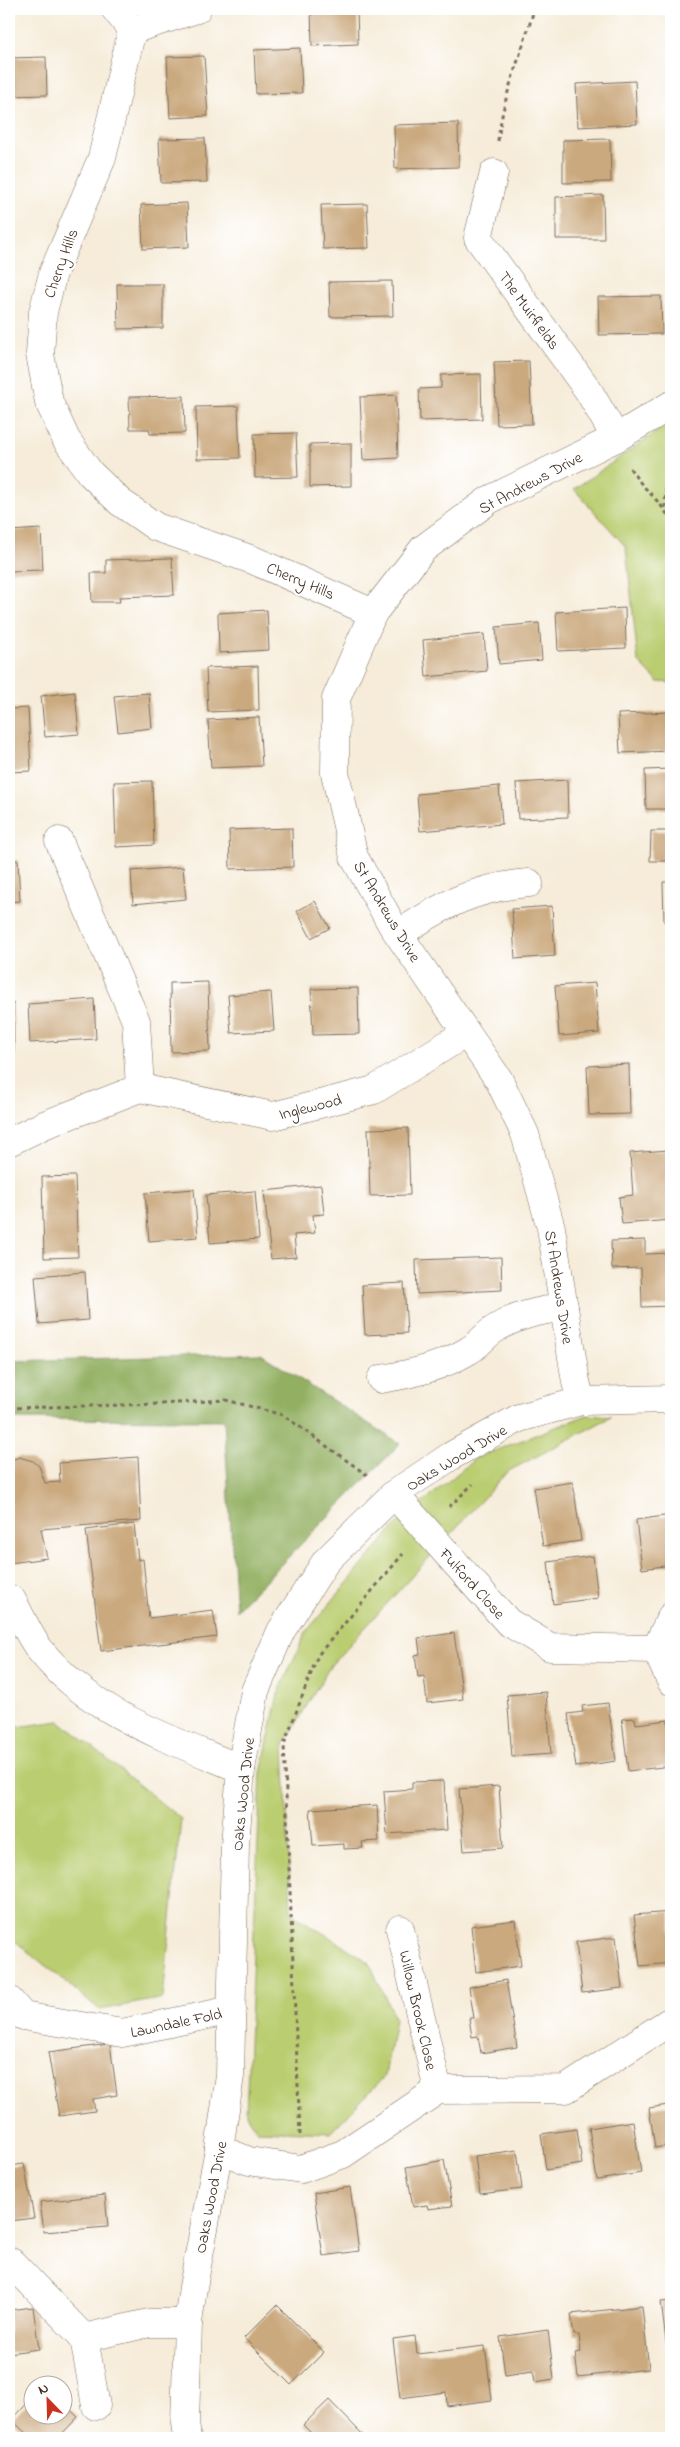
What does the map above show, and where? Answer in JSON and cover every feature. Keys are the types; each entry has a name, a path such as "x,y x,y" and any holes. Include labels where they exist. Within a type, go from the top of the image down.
{"street":[{"path":"115,9 132,30 197,9"},
{"name":"Cherry Hills","path":"132,30 102,158 53,273 43,312 40,354 49,402 66,439 90,473 120,502 156,527 253,560 373,613"},
{"name":"The Muirfields","path":"494,174 478,238 588,390 616,438"},
{"name":"St Andrews Drive","path":"581,1401 551,1228 525,1134 498,1080 398,934 354,857 335,773 336,699 373,613 423,549 489,500 616,438 664,409"},
{"path":"9,1142 44,1125 140,1088 136,1021 59,841"},
{"path":"398,934 439,908 500,885 529,883"},
{"name":"Inglewood","path":"140,1088 274,1116 374,1090 466,1033"},
{"path":"381,1379 415,1373 444,1363 470,1350 492,1332 512,1320 541,1310 564,1307"},
{"name":"Oaks Wood Drive","path":"187,2438 185,2423 188,2323 230,2076 235,1845 241,1769 255,1691 281,1631 326,1561 394,1494 451,1456 519,1418 581,1401 671,1399"},
{"name":"Fulford Close","path":"394,1494 508,1622 550,1647 656,1649"},
{"path":"12,1600 39,1649 60,1672 94,1701 151,1730 241,1769"},
{"path":"671,1616 656,1649 671,1680"},
{"name":"Willow Brook Close","path":"400,1929 438,2090"},
{"name":"Lawndale Fold","path":"9,2000 23,2016 122,2033 232,2010"},
{"name":"Willow Brook Close","path":"219,2149 249,2161 301,2168 343,2154 438,2090 566,2089 669,2022"},
{"path":"12,2262 84,2338 96,2406"},
{"path":"84,2338 148,2323 188,2323"}],"path":[{"path":"494,174 505,94 524,45 534,9"},
{"path":"664,409 668,444 665,508"},
{"path":"616,438 634,476 665,508 671,521"},
{"path":"9,1408 161,1404 226,1400 283,1415 394,1494"},
{"path":"301,2168 284,1744 318,1655 425,1529 479,1478"}],"green space":[{"path":"671,422 671,683 658,682 638,661 626,547 574,489"},
{"path":"261,1354 400,1444 236,1610 224,1420 9,1419 9,1361"},
{"path":"587,1415 611,1417 507,1472 331,1665 284,1744 291,1913 369,1962 395,2019 385,2076 330,2133 257,2130 246,2113 261,1773 278,1694 306,1632 397,1524 476,1458"},
{"path":"60,1721 181,1819 163,1998 100,2010 9,1936 9,1728"}],"building":[{"path":"311,9 357,9 358,44 312,46"},
{"path":"300,48 302,93 256,94 254,50"},
{"path":"204,56 208,116 170,118 167,57"},
{"path":"46,57 47,95 9,96 9,58"},
{"path":"635,81 637,124 578,127 576,84"},
{"path":"458,123 459,167 395,169 394,125"},
{"path":"205,138 207,182 161,183 159,139"},
{"path":"610,139 611,182 563,183 563,140"},
{"path":"603,195 604,239 556,239 556,197"},
{"path":"187,203 189,247 143,249 141,205"},
{"path":"367,204 369,248 323,249 321,205"},
{"path":"392,281 393,316 330,317 329,282"},
{"path":"117,284 163,284 163,328 118,329"},
{"path":"661,296 662,334 599,335 598,297"},
{"path":"529,361 532,424 497,425 494,362"},
{"path":"481,374 482,419 420,421 419,389 441,388 441,375"},
{"path":"396,395 398,458 363,460 360,397"},
{"path":"184,396 185,433 150,434 149,429 130,429 129,397"},
{"path":"238,406 240,458 197,459 196,407"},
{"path":"296,433 298,477 255,478 254,434"},
{"path":"351,443 351,486 310,487 310,444"},
{"path":"41,529 43,570 9,571 9,531"},
{"path":"172,558 174,595 119,597 120,602 92,602 91,573 106,573 106,560"},
{"path":"625,608 626,648 558,651 556,612"},
{"path":"267,610 269,650 219,653 218,613"},
{"path":"539,623 542,660 499,664 496,627"},
{"path":"484,634 487,671 426,677 423,640"},
{"path":"258,666 259,710 208,712 206,668"},
{"path":"75,692 79,734 45,737 41,696"},
{"path":"149,693 152,728 118,732 114,696"},
{"path":"28,708 31,771 9,772 9,709"},
{"path":"671,712 671,751 620,753 618,714"},
{"path":"259,717 262,766 211,768 208,720"},
{"path":"671,769 671,809 646,809 645,770"},
{"path":"567,780 568,817 518,819 516,783"},
{"path":"152,781 154,845 116,847 114,782"},
{"path":"499,786 502,824 420,831 417,794"},
{"path":"292,828 293,867 230,869 229,830"},
{"path":"651,831 671,831 671,861 650,861"},
{"path":"18,860 20,901 9,902 9,861"},
{"path":"183,867 186,899 133,904 131,871"},
{"path":"663,882 671,882 671,921 664,922"},
{"path":"315,901 330,928 311,938 297,911"},
{"path":"552,906 555,956 515,959 512,909"},
{"path":"208,982 210,1051 171,1052 170,983"},
{"path":"595,983 599,1033 559,1036 555,986"},
{"path":"358,988 359,1034 313,1035 311,989"},
{"path":"271,992 274,1031 231,1033 228,995"},
{"path":"94,999 96,1039 30,1043 28,1004"},
{"path":"9,1003 13,1003 14,1055 9,1055"},
{"path":"629,1064 630,1114 589,1115 587,1066"},
{"path":"408,1128 410,1195 370,1196 368,1129"},
{"path":"668,1150 671,1220 622,1224 619,1197 633,1195 630,1153"},
{"path":"75,1176 78,1257 44,1258 42,1177"},
{"path":"321,1185 324,1214 313,1215 315,1233 294,1235 296,1257 271,1259 264,1191"},
{"path":"194,1189 198,1237 149,1241 145,1193"},
{"path":"255,1191 259,1239 210,1243 206,1195"},
{"path":"645,1240 645,1254 671,1253 671,1306 642,1307 641,1268 612,1269 611,1241"},
{"path":"501,1257 502,1290 417,1294 416,1260"},
{"path":"85,1272 88,1320 39,1324 35,1276"},
{"path":"404,1283 407,1333 365,1335 362,1285"},
{"path":"19,1457 33,1461 39,1466 45,1483 60,1482 59,1463 138,1457 141,1521 41,1529 47,1558 10,1563 9,1461"},
{"path":"573,1482 581,1541 543,1546 534,1488"},
{"path":"671,1515 671,1565 642,1569 636,1520"},
{"path":"134,1524 138,1560 143,1559 149,1618 213,1610 217,1637 101,1651 86,1530"},
{"path":"593,1556 598,1598 553,1604 548,1562"},
{"path":"454,1633 463,1699 427,1703 424,1676 418,1677 415,1655 420,1654 418,1638"},
{"path":"546,1692 551,1754 512,1757 507,1695"},
{"path":"608,1703 616,1761 576,1767 568,1714 583,1712 582,1706"},
{"path":"635,1718 636,1724 668,1720 671,1766 628,1771 622,1719"},
{"path":"444,1781 447,1830 387,1834 384,1791 412,1789 412,1782"},
{"path":"499,1786 503,1848 464,1851 459,1789"},
{"path":"377,1805 379,1841 362,1842 363,1848 344,1849 344,1844 313,1846 310,1809"},
{"path":"671,1912 671,1963 640,1966 634,1915"},
{"path":"515,1920 521,1966 476,1972 471,1926"},
{"path":"616,1937 622,1988 582,1993 576,1942"},
{"path":"506,1980 517,2047 481,2053 478,2036 472,2037 469,2018 474,2018 469,1987"},
{"path":"110,2044 117,2095 93,2099 95,2111 59,2116 48,2052"},
{"path":"668,2105 671,2114 671,2145 655,2148 649,2108"},
{"path":"633,2121 641,2173 597,2180 589,2128"},
{"path":"577,2129 582,2164 546,2170 541,2134"},
{"path":"517,2150 522,2189 480,2194 475,2156"},
{"path":"444,2160 452,2206 428,2209 427,2205 413,2207 406,2167"},
{"path":"24,2164 34,2218 9,2221 9,2166"},
{"path":"350,2187 359,2251 323,2256 314,2193"},
{"path":"105,2195 108,2227 44,2232 40,2202"},
{"path":"671,2301 671,2349 667,2349 661,2302"},
{"path":"277,2305 324,2352 291,2385 244,2338"},
{"path":"642,2306 649,2369 578,2377 575,2353 581,2352 579,2335 574,2335 571,2314"},
{"path":"33,2307 39,2349 9,2353 9,2310"},
{"path":"548,2330 554,2379 535,2382 533,2371 505,2375 500,2337"},
{"path":"415,2336 417,2354 485,2346 492,2400 447,2406 446,2392 400,2398 393,2339"},
{"path":"329,2400 366,2438 316,2438 303,2425"},
{"path":"22,2409 22,2424 71,2424 58,2438 31,2438 12,2420"},
{"path":"72,2411 78,2417 72,2423"}]}
